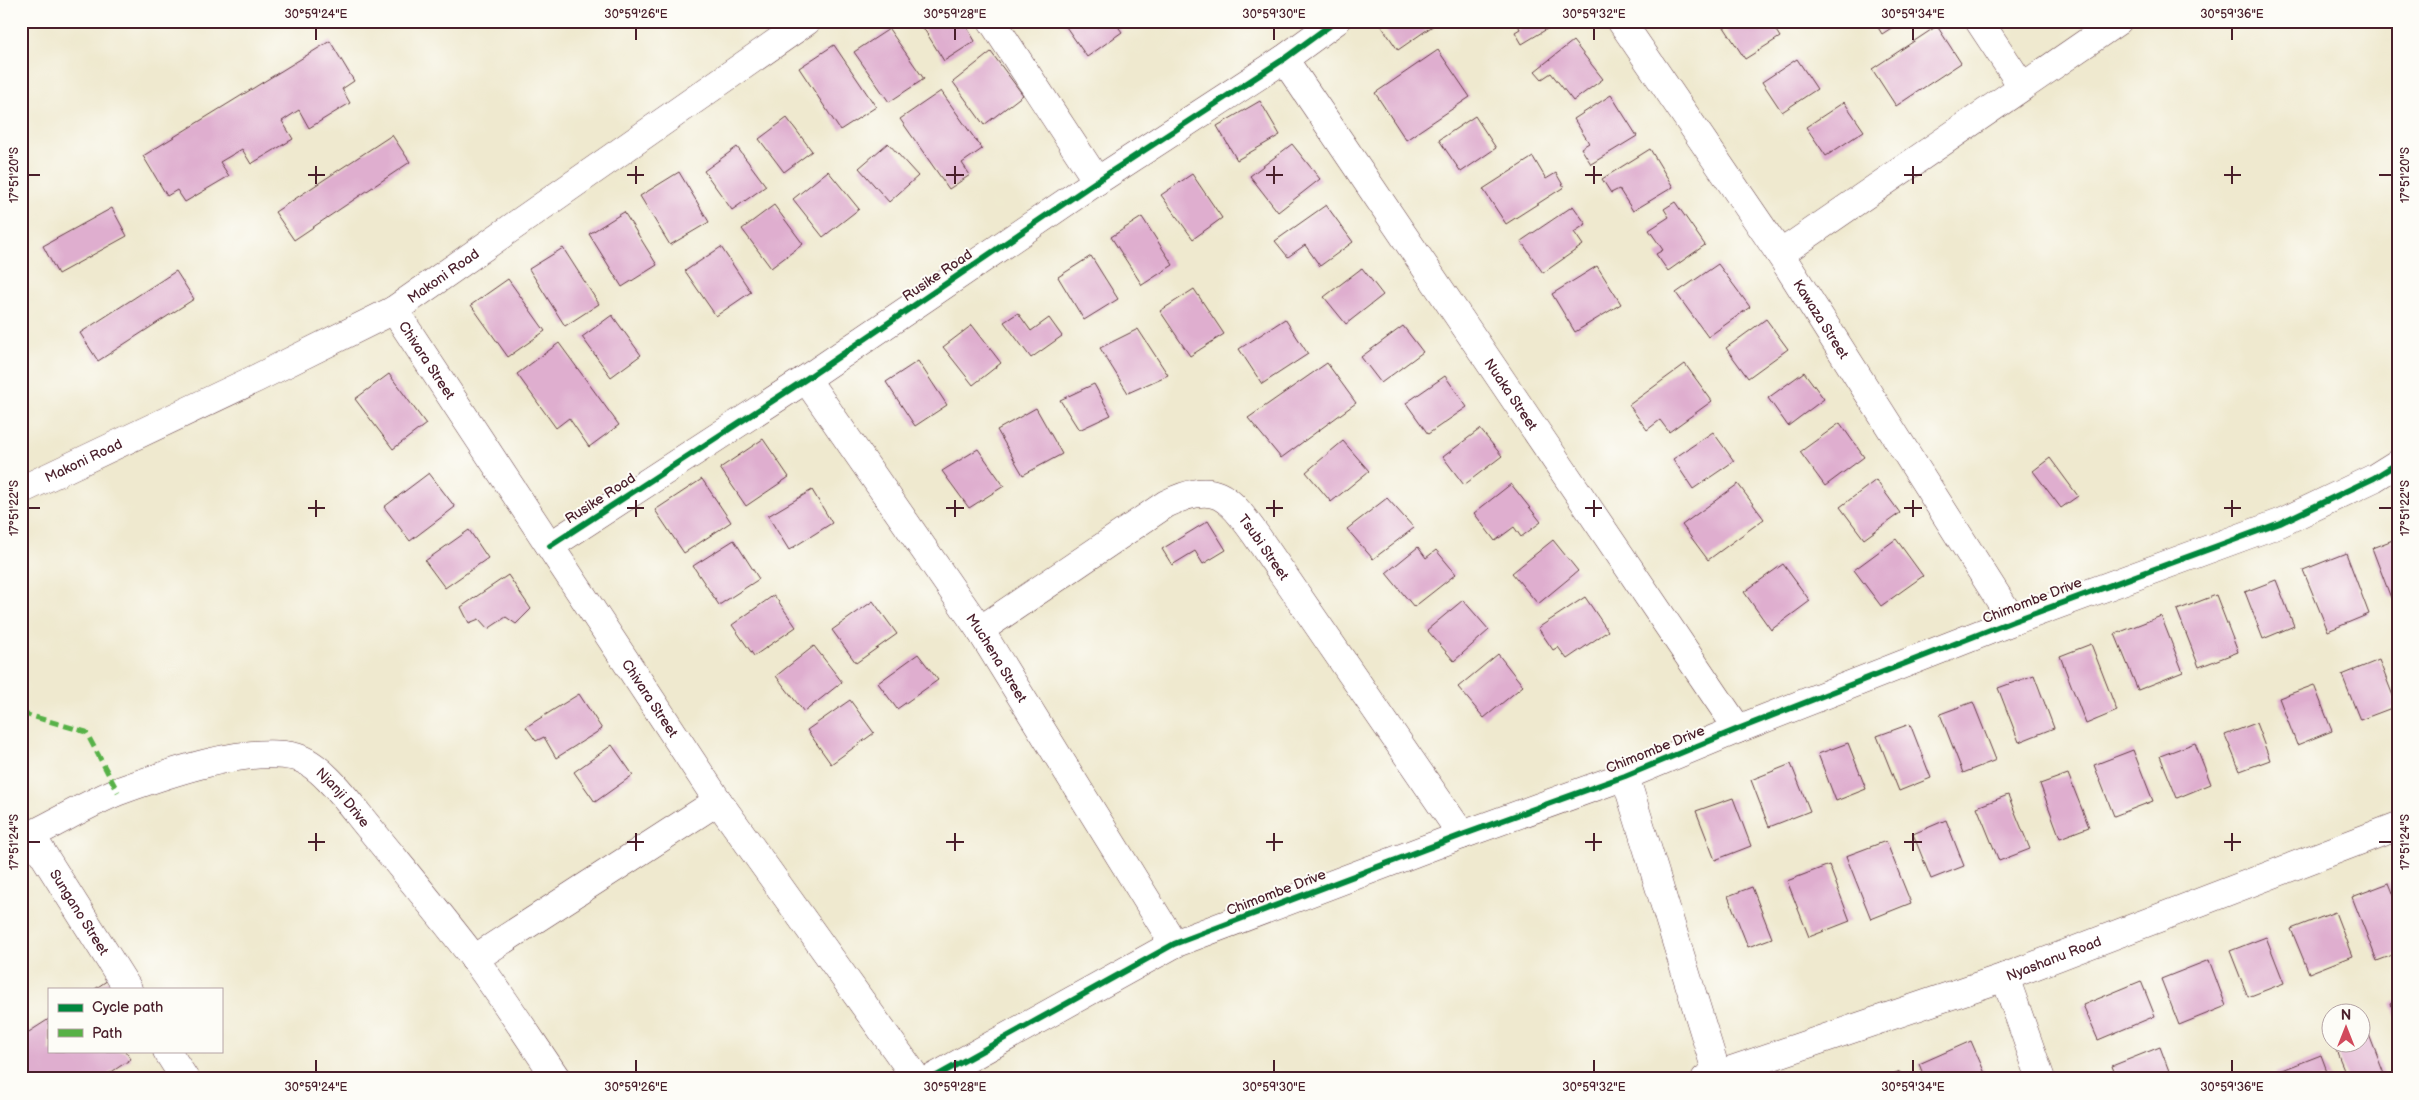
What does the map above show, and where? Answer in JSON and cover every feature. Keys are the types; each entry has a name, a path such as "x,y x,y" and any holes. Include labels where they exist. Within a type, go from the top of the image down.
{"street":[{"name":"Makoni Road","path":"21,490 257,378 394,310 807,21"},
{"path":"992,21 1097,181"},
{"name":"Rusike Road","path":"550,546 806,379 1097,181 1284,59 1336,21"},
{"name":"Kawaza Street","path":"1621,21 1780,254 2012,621"},
{"path":"1979,21 2022,86"},
{"path":"1780,254 2118,21"},
{"name":"Nuaka Street","path":"1284,59 1738,729"},
{"name":"Chivara Street","path":"394,310 718,801 917,1079"},
{"name":"Muchena Street","path":"806,379 980,630 1174,944"},
{"name":"Chimombe Drive","path":"932,1079 1174,944 1462,835 1625,776 1738,729 2012,621 2280,523 2374,478 2398,463"},
{"name":"Tsubi Street","path":"980,630 1166,504 1185,494 1204,492 1220,496 1235,506 1256,535 1462,835"},
{"name":"Njanji Drive","path":"26,836 118,792 199,766 240,756 276,754 298,758 318,770 338,791 474,958 557,1079"},
{"path":"1625,776 1711,1077"},
{"path":"474,958 718,801"},
{"name":"Nyashanu Road","path":"1711,1077 2005,976 2398,826"},
{"name":"Sungano Street","path":"26,836 127,988"},
{"path":"2005,976 2041,1079"},
{"path":"168,1052 184,1079"}],"building":[{"path":"919,21 963,21 975,41 944,61"},
{"path":"1062,21 1114,21 1122,32 1087,57"},
{"path":"1378,21 1431,21 1434,25 1398,50"},
{"path":"1516,21 1555,21 1557,23 1522,44 1515,32 1520,29"},
{"path":"1720,21 1770,21 1780,37 1745,59"},
{"path":"1874,21 1902,21 1882,34"},
{"path":"1937,26 1961,63 1896,106 1872,69"},
{"path":"889,29 924,79 889,102 854,52"},
{"path":"330,41 354,81 342,89 350,103 309,128 299,110 282,121 293,139 251,164 242,149 220,162 229,176 185,202 177,190 167,196 143,156"},
{"path":"1573,41 1603,79 1573,101 1551,73 1542,79 1535,71"},
{"path":"834,45 876,107 840,130 799,68"},
{"path":"1438,50 1470,97 1406,140 1375,93"},
{"path":"991,52 1023,95 984,125 953,82"},
{"path":"1797,59 1817,89 1782,112 1762,82"},
{"path":"941,91 982,149 962,163 970,175 949,189 900,119"},
{"path":"1611,95 1637,136 1591,164 1581,148 1589,143 1574,119"},
{"path":"1260,101 1280,135 1237,160 1217,126"},
{"path":"1844,102 1864,131 1826,156 1806,127"},
{"path":"1475,116 1496,148 1461,172 1439,140"},
{"path":"787,118 812,151 784,172 759,139"},
{"path":"392,135 410,162 294,240 275,212"},
{"path":"888,143 918,176 889,202 859,168"},
{"path":"1292,144 1320,179 1278,212 1250,176"},
{"path":"737,147 766,186 732,210 704,171"},
{"path":"1650,149 1673,187 1633,211 1619,189 1611,193 1602,179"},
{"path":"1533,157 1546,179 1556,173 1564,187 1506,224 1483,189"},
{"path":"828,171 859,209 823,237 793,199"},
{"path":"679,172 709,222 670,245 640,196"},
{"path":"1192,174 1222,218 1193,239 1161,195"},
{"path":"1675,202 1705,245 1668,271 1656,254 1663,250 1649,230 1669,217 1664,209"},
{"path":"774,205 803,244 771,268 742,229"},
{"path":"1326,205 1353,242 1320,266 1305,245 1288,257 1275,241"},
{"path":"1573,206 1586,224 1574,232 1583,245 1543,273 1521,241"},
{"path":"112,208 127,236 58,274 43,246"},
{"path":"624,212 657,265 622,287 589,234"},
{"path":"1142,217 1173,265 1142,285 1111,237"},
{"path":"721,247 751,292 716,316 685,271"},
{"path":"563,248 599,304 565,326 529,269"},
{"path":"1091,256 1118,299 1084,320 1058,277"},
{"path":"1718,264 1750,307 1708,337 1676,293"},
{"path":"1597,266 1621,304 1575,332 1552,294"},
{"path":"1362,268 1383,295 1346,324 1324,297"},
{"path":"176,271 194,299 98,361 80,333"},
{"path":"508,279 545,331 508,357 471,305"},
{"path":"1194,289 1224,334 1190,356 1160,311"},
{"path":"1018,313 1031,331 1049,318 1062,336 1031,358 1004,322"},
{"path":"612,315 641,355 611,377 582,337"},
{"path":"1285,319 1308,354 1262,384 1239,349"},
{"path":"1766,319 1788,349 1748,378 1726,348"},
{"path":"972,325 1001,363 973,385 943,347"},
{"path":"1403,326 1423,352 1381,383 1361,357"},
{"path":"1138,329 1168,375 1128,393 1100,348"},
{"path":"559,343 619,425 589,447 569,418 556,428 517,374"},
{"path":"918,361 947,405 915,426 886,382"},
{"path":"1327,363 1356,403 1281,458 1248,418"},
{"path":"1685,364 1712,401 1669,432 1660,420 1647,430 1629,405"},
{"path":"1804,372 1824,399 1788,426 1768,398"},
{"path":"389,374 426,424 393,449 355,399"},
{"path":"1445,376 1467,407 1428,434 1406,403"},
{"path":"1094,384 1111,415 1079,430 1060,400"},
{"path":"1036,408 1062,454 1023,475 997,430"},
{"path":"1840,423 1864,457 1825,486 1800,452"},
{"path":"1480,429 1502,456 1464,485 1443,457"},
{"path":"1713,432 1734,461 1693,489 1673,459"},
{"path":"763,439 789,477 746,506 720,468"},
{"path":"1343,441 1369,471 1331,502 1306,472"},
{"path":"978,449 1004,486 969,508 942,471"},
{"path":"2050,458 2078,496 2061,508 2033,471"},
{"path":"429,473 455,507 410,541 384,507"},
{"path":"702,479 731,522 684,553 655,510"},
{"path":"1876,480 1900,513 1864,539 1840,507"},
{"path":"1511,484 1541,522 1521,537 1514,527 1495,541 1474,513"},
{"path":"1738,484 1764,519 1708,560 1682,525"},
{"path":"812,490 832,523 789,550 768,516"},
{"path":"1387,498 1414,528 1373,559 1347,529"},
{"path":"1208,521 1226,550 1203,564 1195,551 1172,565 1162,549"},
{"path":"469,530 488,558 445,588 425,561"},
{"path":"2398,538 2398,595 2391,598 2372,548"},
{"path":"1896,539 1923,576 1881,606 1854,570"},
{"path":"734,540 759,579 719,605 693,566"},
{"path":"1553,540 1578,571 1538,604 1512,573"},
{"path":"1418,547 1426,558 1436,550 1456,574 1414,607 1386,573"},
{"path":"2346,553 2369,614 2328,631 2303,570"},
{"path":"1783,564 1810,601 1771,630 1744,592"},
{"path":"508,575 531,609 516,624 506,617 488,629 479,619 469,623 461,607"},
{"path":"2276,580 2294,626 2263,639 2245,592"},
{"path":"774,595 796,627 754,656 732,625"},
{"path":"2216,595 2238,652 2199,667 2177,610"},
{"path":"1585,597 1608,631 1567,659 1558,647 1553,650 1538,628"},
{"path":"1463,600 1489,630 1454,661 1427,630"},
{"path":"873,601 897,634 856,663 832,630"},
{"path":"2161,616 2183,672 2138,690 2115,634"},
{"path":"2091,644 2117,711 2086,724 2060,656"},
{"path":"814,646 842,682 804,712 776,676"},
{"path":"918,654 938,680 897,709 878,683"},
{"path":"1498,654 1523,686 1484,718 1458,687"},
{"path":"2379,660 2397,706 2360,720 2342,675"},
{"path":"2034,675 2054,728 2019,742 1998,688"},
{"path":"2314,685 2332,731 2297,745 2279,698"},
{"path":"579,694 602,729 556,758 544,737 536,741 526,727"},
{"path":"850,700 874,733 831,764 807,730"},
{"path":"1973,702 1996,760 1963,773 1940,714"},
{"path":"2256,723 2270,760 2240,771 2225,735"},
{"path":"1910,724 1931,778 1899,791 1877,736"},
{"path":"1848,743 1866,789 1836,801 1818,754"},
{"path":"2195,743 2211,784 2177,798 2160,756"},
{"path":"612,745 633,775 595,802 574,772"},
{"path":"2133,750 2153,801 2114,816 2094,765"},
{"path":"1791,764 1810,811 1769,827 1751,780"},
{"path":"2068,774 2089,827 2060,838 2040,784"},
{"path":"2008,795 2030,849 1999,861 1977,807"},
{"path":"1733,798 1751,846 1715,860 1696,811"},
{"path":"1946,820 1964,866 1931,879 1913,834"},
{"path":"1886,841 1911,903 1871,919 1846,856"},
{"path":"1829,865 1850,921 1809,937 1787,881"},
{"path":"2389,883 2398,905 2398,953 2377,961 2352,897"},
{"path":"1752,887 1772,938 1748,947 1728,896"},
{"path":"2335,912 2352,956 2309,973 2291,929"},
{"path":"2266,937 2284,983 2248,997 2230,951"},
{"path":"2209,960 2226,1006 2179,1025 2161,979"},
{"path":"108,980 113,988 96,988"},
{"path":"2141,981 2155,1016 2098,1040 2083,1005"},
{"path":"2398,1001 2398,1022 2391,1004"},
{"path":"48,1020 48,1052 126,1052 131,1059 101,1079 21,1079 21,1037"},
{"path":"1971,1041 1987,1078 1925,1079 1919,1064"},
{"path":"2372,1042 2384,1074 2373,1079 2348,1079 2337,1052 2372,1052"},
{"path":"2160,1047 2172,1079 2117,1079 2112,1066"},
{"path":"2321,1055 2330,1079 2277,1079 2275,1073"},
{"path":"1900,1072 1903,1079 1883,1079"}],"marked path":[{"path":"21,713 86,732 118,792"}],"cycle path":[{"path":"550,546 806,379 1097,181 1284,59 1336,21"},
{"path":"931,1079 1174,944 1462,835 1625,776 1738,729 2013,621 2280,523 2374,478 2398,463"}]}
